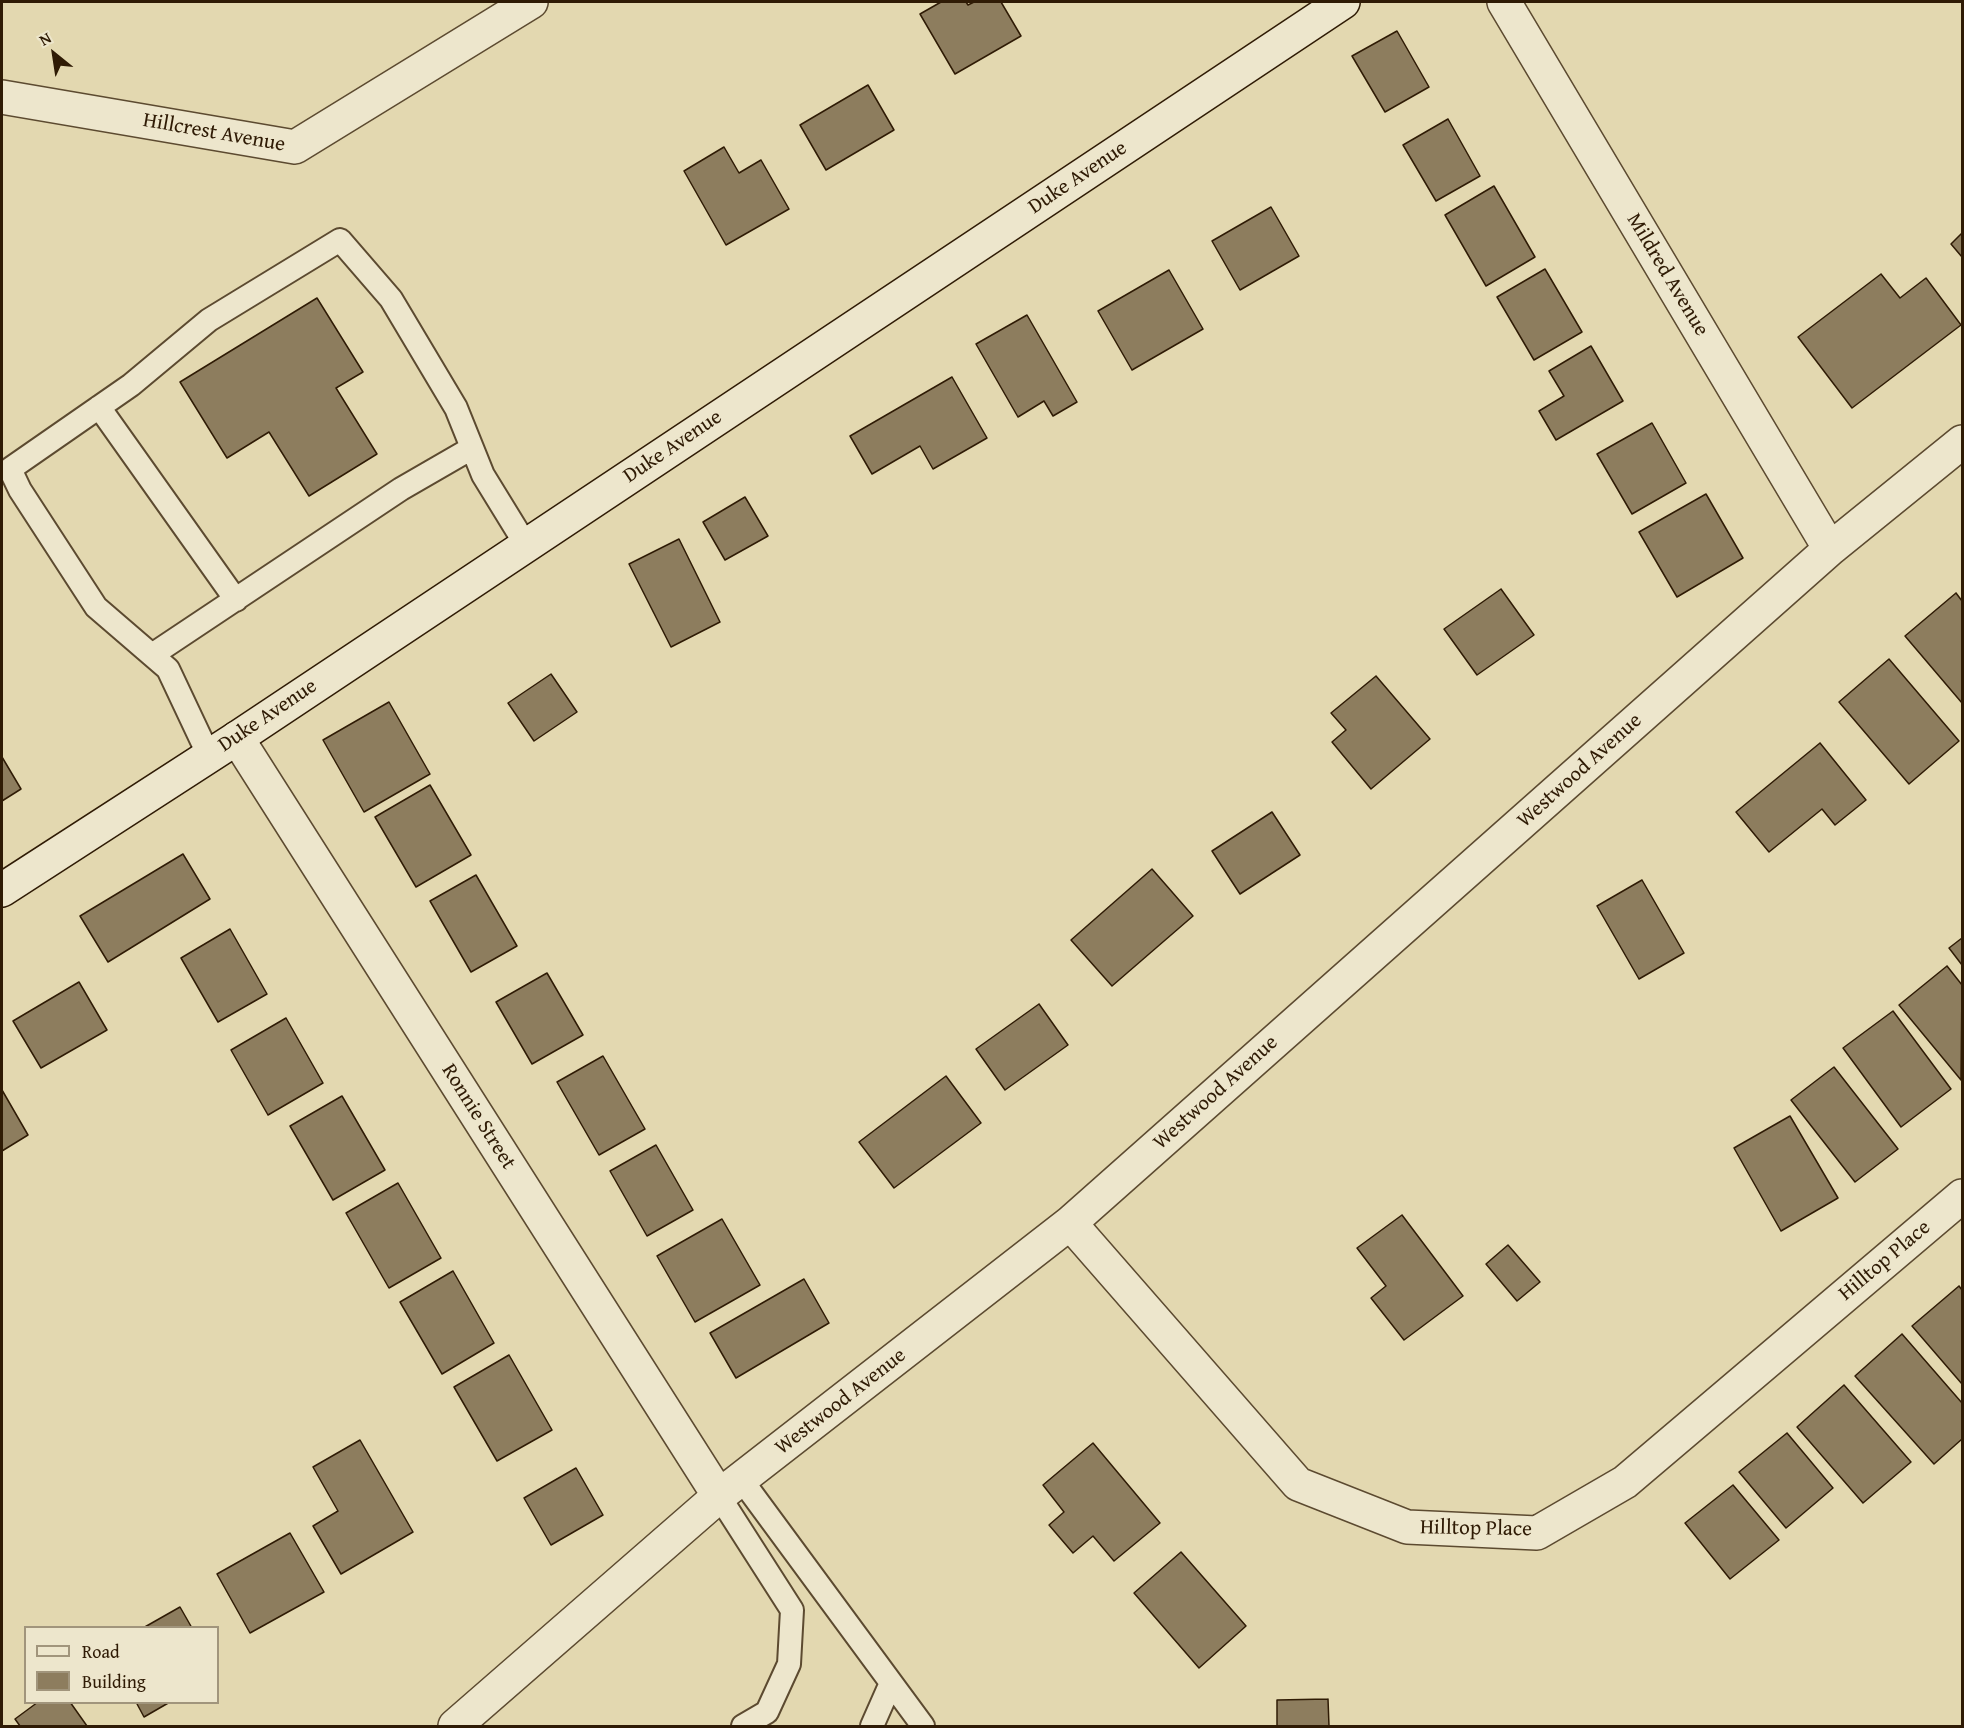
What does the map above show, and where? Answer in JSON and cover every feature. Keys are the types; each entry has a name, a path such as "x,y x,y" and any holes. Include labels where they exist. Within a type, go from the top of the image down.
{"street":[{"name":"Hillcrest Avenue","path":"2,97 295,147 531,2"},
{"name":"Duke Avenue","path":"2,890 237,738 1343,2"},
{"name":"Mildred Avenue","path":"1504,2 1830,549"},
{"name":"Westwood Avenue","path":"455,1726 730,1488 1070,1223 1830,549 1962,442"},
{"name":"Ronnie Street","path":"237,738 730,1488"},
{"name":"Hilltop Place","path":"1070,1223 1298,1484 1407,1527 1537,1533 1625,1482 1962,1196"}],"lane":[{"path":"209,756 168,669 96,607 20,490 10,469 130,385 209,320 340,240 391,299 456,408 483,475 526,545"},
{"path":"99,407 236,600"},
{"path":"152,655 401,489 472,448"},
{"path":"730,1488 891,1683 923,1726"},
{"path":"730,1488 792,1610 789,1664 767,1712 743,1726"},
{"path":"872,1726 891,1683"}],"building":[{"path":"941,2 966,2 968,5 974,2 1001,2 1021,36 955,74 920,14"},
{"path":"1397,31 1429,87 1385,112 1352,56"},
{"path":"868,85 894,130 826,170 800,125"},
{"path":"1448,119 1480,176 1436,201 1403,145"},
{"path":"724,147 739,173 761,160 789,209 726,245 684,171"},
{"path":"1494,186 1535,257 1486,286 1445,215"},
{"path":"1271,207 1299,256 1240,290 1212,241"},
{"path":"1962,233 1962,257 1951,244"},
{"path":"1545,269 1582,332 1534,360 1497,297"},
{"path":"1169,270 1203,329 1132,370 1098,311"},
{"path":"1881,274 1900,298 1926,278 1961,325 1852,408 1798,337"},
{"path":"317,298 363,372 336,388 377,454 309,496 269,432 227,458 180,382"},
{"path":"1027,315 1077,402 1053,416 1044,401 1018,417 976,344"},
{"path":"1591,346 1623,401 1556,440 1539,411 1564,396 1549,371"},
{"path":"952,377 987,438 933,469 920,446 872,474 850,436"},
{"path":"1652,423 1686,483 1632,514 1597,454"},
{"path":"1706,494 1743,558 1677,597 1639,532"},
{"path":"745,497 768,536 725,560 703,522"},
{"path":"679,539 720,622 671,647 629,564"},
{"path":"1501,589 1534,635 1477,675 1444,629"},
{"path":"1956,593 1962,601 1962,703 1905,636"},
{"path":"1889,659 1959,741 1909,784 1839,702"},
{"path":"551,674 577,712 534,741 508,703"},
{"path":"1376,676 1430,739 1371,789 1332,742 1346,730 1331,713"},
{"path":"389,702 430,774 364,812 323,740"},
{"path":"1820,743 1866,800 1835,825 1822,809 1769,852 1736,812"},
{"path":"2,757 21,789 2,801"},
{"path":"430,785 471,855 416,887 375,817"},
{"path":"1272,812 1300,855 1240,894 1212,851"},
{"path":"183,854 210,899 108,962 80,916"},
{"path":"1152,869 1193,916 1112,986 1071,940"},
{"path":"476,875 517,946 471,972 430,901"},
{"path":"1642,880 1684,953 1639,979 1597,906"},
{"path":"230,929 267,994 218,1022 181,958"},
{"path":"1962,938 1962,965 1949,948"},
{"path":"1947,966 1962,985 1961,1080 1899,1005"},
{"path":"547,973 583,1035 532,1064 496,1002"},
{"path":"79,982 107,1030 41,1068 13,1021"},
{"path":"1039,1004 1068,1045 1005,1090 976,1049"},
{"path":"1893,1011 1951,1089 1901,1127 1843,1048"},
{"path":"286,1018 323,1083 268,1115 231,1050"},
{"path":"603,1056 645,1129 599,1155 557,1082"},
{"path":"1834,1067 1898,1149 1855,1182 1791,1100"},
{"path":"946,1076 981,1123 894,1188 859,1142"},
{"path":"2,1090 28,1135 2,1151"},
{"path":"342,1096 385,1170 333,1200 290,1126"},
{"path":"1790,1116 1838,1198 1781,1231 1734,1148"},
{"path":"656,1145 693,1210 647,1236 610,1171"},
{"path":"398,1183 441,1258 389,1288 346,1213"},
{"path":"1402,1215 1463,1296 1404,1340 1371,1298 1386,1286 1357,1248"},
{"path":"722,1219 760,1285 695,1322 657,1256"},
{"path":"1508,1245 1540,1282 1517,1301 1486,1264"},
{"path":"453,1271 494,1343 442,1374 400,1302"},
{"path":"804,1279 829,1323 736,1378 710,1333"},
{"path":"1959,1286 1962,1290 1962,1384 1912,1326"},
{"path":"1902,1334 1962,1403 1962,1439 1934,1464 1855,1376"},
{"path":"509,1355 552,1430 497,1461 454,1387"},
{"path":"1844,1385 1911,1462 1863,1503 1797,1427"},
{"path":"1787,1433 1833,1488 1786,1528 1739,1472"},
{"path":"360,1440 413,1532 341,1574 313,1526 338,1511 313,1467"},
{"path":"1093,1443 1160,1523 1114,1561 1093,1536 1073,1553 1049,1525 1064,1512 1043,1485"},
{"path":"576,1468 603,1515 551,1545 524,1498"},
{"path":"1733,1485 1779,1540 1730,1579 1685,1523"},
{"path":"290,1533 324,1592 250,1633 217,1574"},
{"path":"1181,1552 1246,1626 1199,1668 1134,1593"},
{"path":"180,1607 191,1626 147,1626"},
{"path":"1328,1699 1329,1726 1277,1726 1277,1700"},
{"path":"35,1704 71,1704 87,1726 20,1726 15,1719"},
{"path":"137,1704 167,1704 144,1717"}]}
